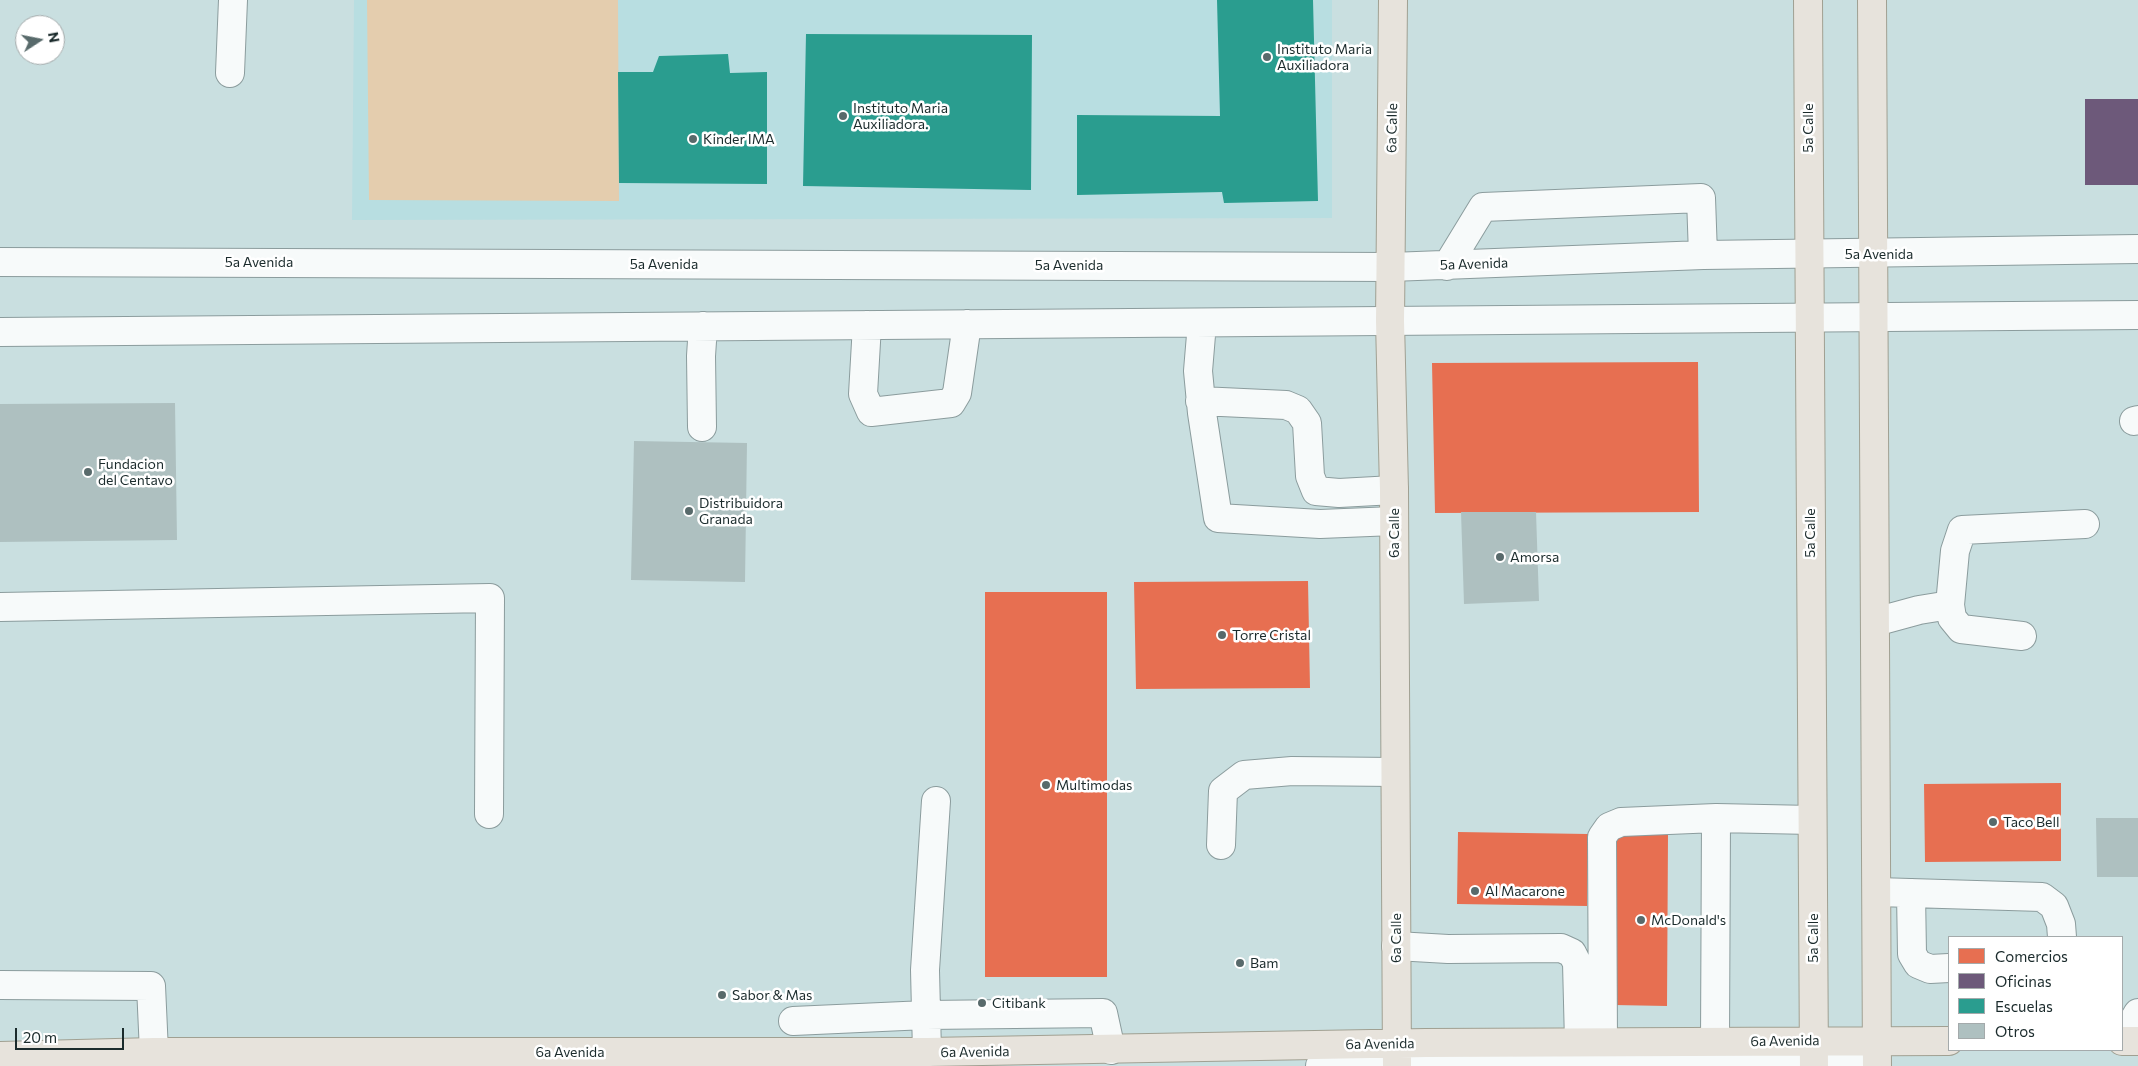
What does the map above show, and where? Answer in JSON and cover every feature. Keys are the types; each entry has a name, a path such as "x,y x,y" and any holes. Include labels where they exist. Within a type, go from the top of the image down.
{"main road":[{"name":"6a Calle","path":"1393,0 1390,322 1394,490 1396,1058"},
{"name":"5a Calle","path":"1808,0 1813,1057"},
{"path":"1872,0 1877,1054"},
{"name":"6a Avenida","path":"0,1056 154,1052 927,1052 1111,1050 1396,1058 1591,1042 1715,1042 1813,1057 1877,1054 1948,1041"},
{"path":"2123,1041 2138,1041"}],"street":[{"path":"230,73 233,0"},
{"path":"1447,266 1483,207 1701,198 1704,255"},
{"name":"5a Avenida","path":"0,262 1391,267 1704,255 2138,249"},
{"path":"0,332 2138,315"},
{"path":"1202,323 1198,372 1200,401 1218,518 1320,524 1394,521"},
{"path":"866,325 863,394 871,412 951,403 957,393 967,324"},
{"path":"702,427 701,356 703,326"},
{"path":"1200,401 1286,405 1298,410 1307,423 1310,476 1316,490 1339,493 1394,490"},
{"path":"2022,636 1960,629 1952,618 1950,605 1955,551 1962,530 2085,524"},
{"path":"0,607 490,598 489,814"},
{"path":"1875,622 1919,610 1950,605"},
{"path":"1221,845 1223,791 1244,775 1292,771 1395,772"},
{"path":"927,1052 925,970 936,801"},
{"path":"1591,1042 1602,837 1609,827 1621,822 1716,818 1812,820"},
{"path":"1715,1042 1716,818"},
{"path":"1876,892 2042,897 2054,906 2061,924 2062,936"},
{"path":"1910,894 1912,954 1918,964 1930,969 1948,968"},
{"path":"1396,946 1448,949 1561,948 1572,953 1577,963 1591,1042"},
{"path":"0,985 151,986 154,1052"},
{"path":"793,1021 926,1016 1103,1013 1111,1050"},
{"path":"2123,1039 2138,1013"},
{"path":"1320,1066 1396,1058 1813,1057 1856,1066"}],"shaded area":[{"name":"Instituto Maria Auxiliadora.","path":"354,0 1332,0 1332,218 352,220"},
{"path":"367,0 618,0 619,201 369,200"}],"building: Comercios":[{"path":"1698,362 1699,512 1435,513 1432,363"},
{"name":"Torre Cristal","path":"1308,581 1310,688 1136,689 1134,582"},
{"name":"Multimodas","path":"985,592 1107,592 1107,977 985,977"},
{"name":"Taco Bell","path":"2061,783 2061,861 1925,862 1924,784"},
{"path":"1458,832 1588,834 1587,906 1457,904"},
{"name":"McDonald's","path":"1615,833 1668,835 1667,1006 1614,1005"}],"building: Oficinas":[{"path":"2085,99 2138,99 2138,185 2085,185"}],"building: Escuelas":[{"name":"Instituto Maria Auxiliadora","path":"1217,0 1313,0 1318,201 1224,203 1222,192 1077,195 1077,115 1220,116"},
{"path":"806,34 1032,35 1031,190 803,186"},
{"name":"Kinder IMA","path":"728,54 730,73 767,72 767,184 619,183 618,72 653,72 659,56"}],"building: Otros":[{"name":"Fundacion del Centavo","path":"175,403 177,540 0,542 0,404"},
{"name":"Distribuidora Granada","path":"634,441 747,443 745,582 631,580"},
{"name":"Amorsa","path":"1461,512 1536,512 1539,601 1464,604"},
{"path":"2096,818 2138,818 2138,877 2097,877"}],"place":[{"name":"Instituto Maria Auxiliadora","path":"1267,57"},
{"name":"Instituto Maria Auxiliadora.","path":"843,116"},
{"name":"Kinder IMA","path":"693,139"},
{"name":"Fundacion del Centavo","path":"88,472"},
{"name":"Distribuidora Granada","path":"689,511"},
{"name":"Amorsa","path":"1500,557"},
{"name":"Torre Cristal","path":"1222,635"},
{"name":"Multimodas","path":"1046,785"},
{"name":"Taco Bell","path":"1993,822"},
{"name":"Al Macarone","path":"1475,891"},
{"name":"McDonald's","path":"1641,920"},
{"name":"Bam","path":"1240,963"},
{"name":"Sabor & Mas","path":"722,995"},
{"name":"Citibank","path":"982,1003"}]}
